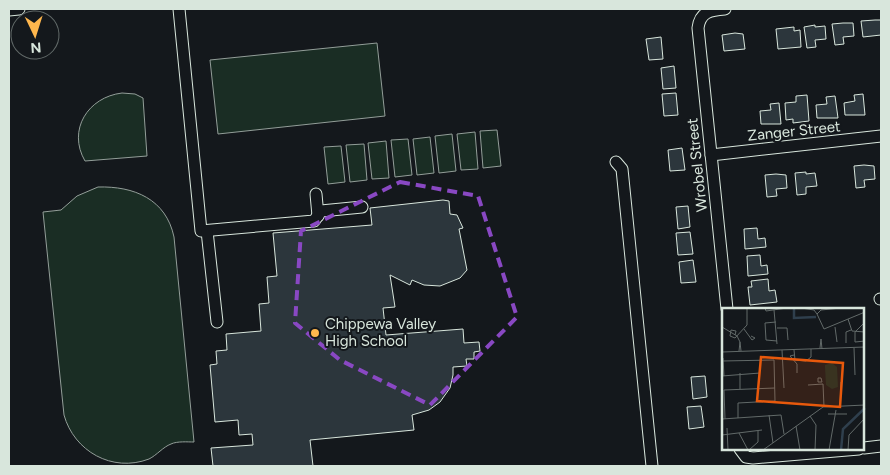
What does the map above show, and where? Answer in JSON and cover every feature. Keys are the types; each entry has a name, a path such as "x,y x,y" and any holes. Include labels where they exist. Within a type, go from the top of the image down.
{"street":[{"path":"9,10 19,9"},
{"path":"179,9 201,232 314,221 321,211 362,207"},
{"name":"Wrobel Street","path":"725,9 708,12 699,19 698,38 727,308"},
{"name":"Zanger Street","path":"711,156 881,136"},
{"path":"616,162 622,169 652,466"},
{"path":"316,194 318,216"},
{"path":"207,231 217,322"},
{"path":"865,448 881,446"},
{"path":"743,453 774,457 848,450"}],"highlighted area":[{"path":"400,182 478,196 517,317 430,405 340,360 295,323 301,231"}],"green space":[{"path":"377,43 385,116 218,134 210,60"},
{"path":"122,93 135,94 143,98 147,156 85,161 78,138 84,117 99,101"},
{"path":"497,130 501,166 483,168 480,131"},
{"path":"475,132 478,169 461,170 457,134"},
{"path":"452,134 456,171 439,173 435,136"},
{"path":"430,137 434,173 417,175 413,139"},
{"path":"408,139 412,175 395,177 391,140"},
{"path":"386,141 389,178 372,179 368,143"},
{"path":"364,144 367,180 350,182 346,145"},
{"path":"341,146 345,182 328,184 324,147"},
{"path":"98,187 124,189 147,197 164,213 174,237 194,442 173,443 149,459 135,463 108,461 96,456 76,439 64,415 43,212 61,210 77,196"}],"building":[{"path":"881,20 881,35 863,37 861,21"},
{"path":"853,23 854,36 843,37 844,44 835,45 832,24"},
{"path":"815,25 815,27 825,26 826,39 815,40 816,47 807,48 804,27"},
{"path":"794,27 794,31 800,30 801,47 778,49 776,29"},
{"path":"743,34 745,49 724,51 722,35"},
{"path":"661,37 663,59 649,60 646,39"},
{"path":"674,66 676,88 663,89 661,68"},
{"path":"676,93 678,115 664,116 662,94"},
{"path":"863,94 865,115 845,115 844,103 855,101 854,95"},
{"path":"807,95 809,121 793,123 793,119 786,120 785,103 796,102 796,96"},
{"path":"835,96 838,118 817,118 816,105 827,104 826,97"},
{"path":"779,103 781,124 761,124 760,111 771,110 770,104"},
{"path":"682,148 685,170 670,171 668,150"},
{"path":"854,166 874,166 875,179 864,180 865,187 856,188"},
{"path":"806,172 806,174 815,173 817,186 806,187 806,194 797,195 795,173"},
{"path":"765,175 786,175 787,188 776,189 777,196 767,197"},
{"name":"Chippewa Valley High School","path":"443,200 449,201 450,214 457,215 463,228 459,229 467,270 460,278 440,286 424,285 412,280 410,285 390,275 395,307 383,308 386,335 463,329 464,343 479,342 480,351 474,352 474,359 466,359 467,366 453,367 450,388 440,402 429,410 412,415 414,430 310,440 313,466 213,466 211,448 253,445 252,434 239,435 238,420 215,422 210,365 217,364 216,351 227,350 226,334 261,331 259,304 269,303 267,277 277,276 273,233 372,225 370,208"},
{"path":"688,206 690,227 678,229 676,207"},
{"path":"757,228 758,239 765,238 766,247 745,249 744,229"},
{"path":"690,232 693,254 678,255 676,233"},
{"path":"760,255 761,266 767,265 768,274 748,276 747,256"},
{"path":"693,260 696,282 681,283 679,262"},
{"path":"768,279 769,291 775,290 777,302 750,305 748,287 752,287 751,281"},
{"path":"705,376 707,397 693,399 691,377"},
{"path":"701,406 704,427 689,429 687,407"}],"place":[{"name":"Chippewa Valley High School","path":"315,333"}]}
